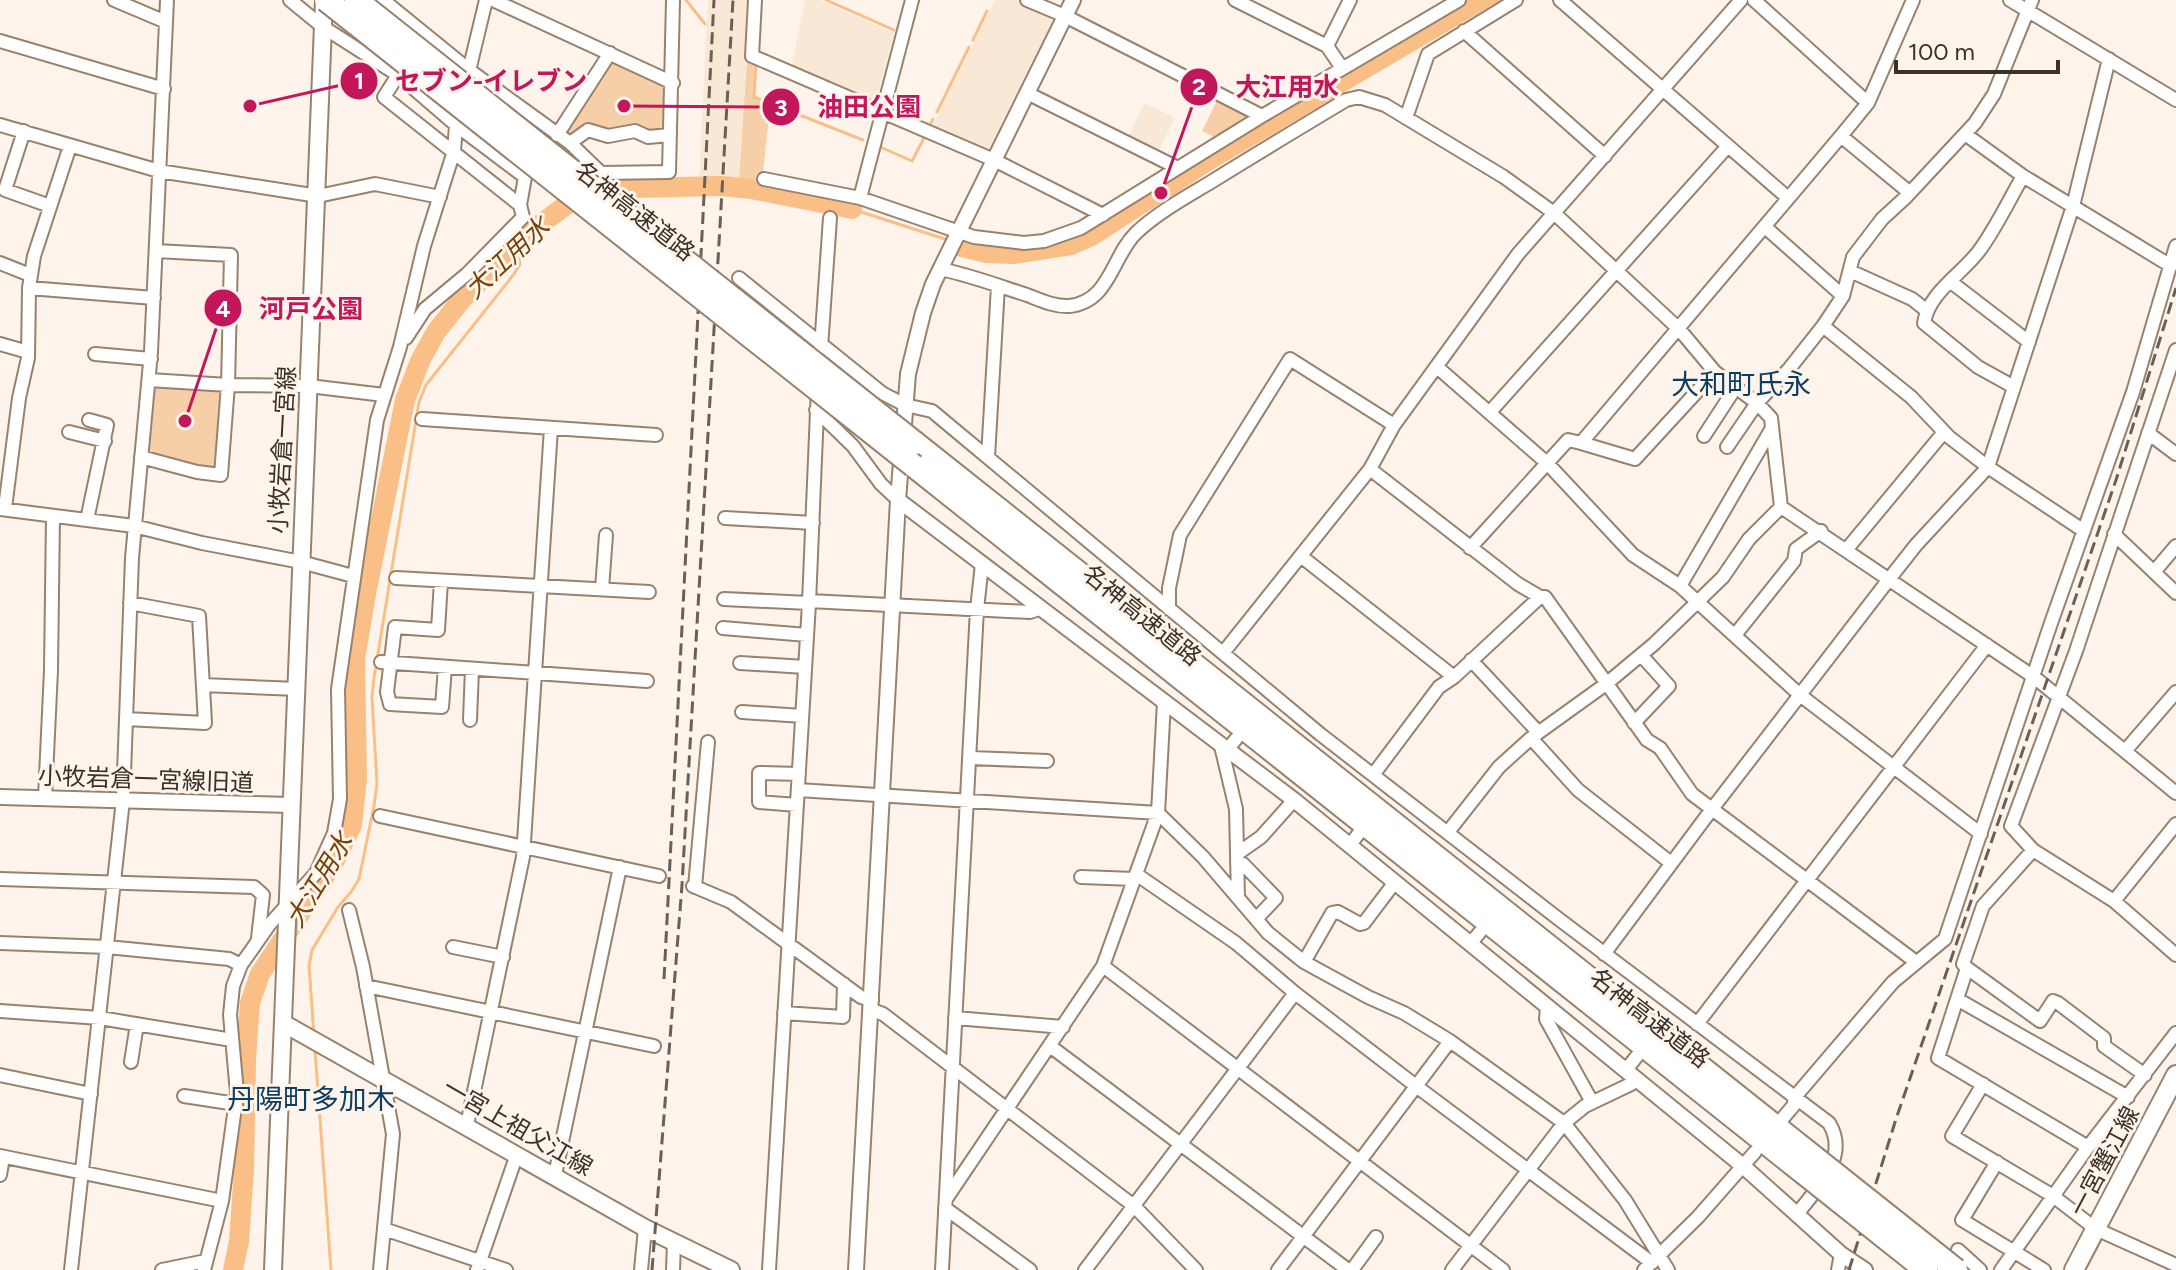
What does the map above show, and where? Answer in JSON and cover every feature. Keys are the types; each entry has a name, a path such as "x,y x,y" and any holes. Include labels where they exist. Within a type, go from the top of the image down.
{"highway":[{"name":"名神高速道路","path":"325,0 914,466 1810,1166 1957,1260"},
{"name":"名神高速道路","path":"356,0 915,443 1810,1166 1926,1270"}],"main road":[{"name":"小牧岩倉一宮線","path":"273,1270 325,0"},
{"name":"一宮上祖父江線","path":"283,1023 645,1228 731,1270"},
{"name":"一宮蟹江線","path":"2074,1270 2101,1231 2176,1075"}],"street":[{"path":"114,0 166,22"},
{"path":"71,1270 123,800 134,526 151,359 167,0"},
{"path":"290,0 323,27 398,75 456,125 525,177 520,205"},
{"path":"162,1270 205,1266 222,1201 236,1104 230,1015 233,986 241,965 257,941 316,873 334,833 341,768 338,689 377,420 400,347 424,246 454,151 456,125 486,0"},
{"path":"493,0 673,83"},
{"path":"388,2 469,70 570,143 601,173 669,172 673,0"},
{"path":"755,0 752,56 994,160 1103,215"},
{"path":"860,198 912,0"},
{"path":"1027,0 1065,16 1262,116"},
{"path":"856,1270 898,500 905,405 914,342 944,262 1073,0"},
{"path":"1235,0 1327,46 1342,68"},
{"path":"1327,46 1350,0"},
{"path":"764,179 860,198 958,234 997,242 1044,241 1081,228 1456,0"},
{"path":"1406,118 1428,54 1516,0"},
{"path":"1560,0 1788,198"},
{"path":"1223,653 1370,469 1394,425 1518,254 1741,0"},
{"path":"1754,0 1868,103"},
{"path":"1581,443 1868,103 1913,0"},
{"path":"2010,0 2030,5 2176,100"},
{"path":"1727,447 1757,403 1789,369 1843,296 1853,257 1882,219 1965,134 1994,94 2030,5"},
{"path":"1464,31 1605,156"},
{"path":"0,41 164,89"},
{"path":"557,135 610,53"},
{"path":"1604,954 1916,545 1988,467 2073,206 2109,59"},
{"path":"398,75 384,97 523,208 523,217 467,274 425,309 400,347"},
{"path":"1027,93 1178,168"},
{"path":"944,262 998,286 1053,304 1069,306 1097,293 1135,233 1177,203 1346,100 1359,97 1369,99 1504,177 1554,213 1679,329 1715,372 1757,403 1771,418 1781,507"},
{"path":"0,125 159,171 318,196 375,184 440,197"},
{"path":"570,143 588,130 608,136 635,131 648,137 670,135"},
{"path":"24,131 5,190 50,206"},
{"path":"1965,134 2023,176 2171,266"},
{"path":"1841,136 1910,193"},
{"path":"70,146 34,256 28,352 6,450 3,508 134,526 353,576"},
{"path":"1490,412 1728,146"},
{"path":"2014,387 1978,367 1924,323 1926,310 1936,295 1980,250 2023,176"},
{"path":"769,1270 809,602 816,410 830,218"},
{"path":"1765,227 1843,296"},
{"path":"1783,1118 1794,1105 1794,1098 1893,982 1945,939 2133,392 2176,246"},
{"path":"141,457 221,475 228,385 231,255 156,251"},
{"path":"0,263 30,282 154,298"},
{"path":"1850,271 1912,299 1926,310"},
{"path":"739,278 882,393 905,405 932,411 1373,775 1604,954 1671,1011 1697,1024 1829,1123 1837,1144 1835,1156 1827,1174 1797,1214"},
{"path":"1951,282 2029,342"},
{"path":"988,457 998,286"},
{"path":"1823,326 1911,397 1944,432 1988,467 2084,531"},
{"path":"0,344 28,352"},
{"path":"2176,350 2059,697 2011,826 2033,850 2114,901 2176,955"},
{"path":"95,354 151,359"},
{"path":"1169,609 1169,588 1180,535 1290,359 1394,425"},
{"path":"1437,367 1547,463 1633,555 1680,586 1800,695 1981,834"},
{"path":"1470,548 1568,440 1635,459 1715,372"},
{"path":"149,380 309,386 384,395"},
{"path":"1704,436 1736,387"},
{"path":"816,410 853,446 881,484 898,500 1164,702 1228,745 1294,800 1354,839 1395,882 1743,1166 1841,1254 1865,1270"},
{"path":"422,419 656,435"},
{"path":"87,520 107,425 89,420"},
{"path":"467,1125 525,846 551,428"},
{"path":"1680,586 1772,428"},
{"path":"69,432 105,441"},
{"path":"1847,549 1944,432"},
{"path":"2148,433 2176,454"},
{"path":"1370,469 1470,548 1540,597 1545,597 1634,723 1647,740 1660,748 1692,794 1916,962"},
{"path":"1781,507 2034,677 2176,793"},
{"path":"1448,832 1499,767 1535,735 1641,655 1723,577 1749,539 1781,507"},
{"path":"45,798 53,516"},
{"path":"725,518 813,523"},
{"path":"1735,635 1794,561 1796,549 1821,531"},
{"path":"2114,534 2176,593"},
{"path":"602,589 606,535"},
{"path":"2154,572 2176,546"},
{"path":"1302,557 1454,677"},
{"path":"942,1270 977,609 982,564"},
{"path":"396,578 649,592"},
{"path":"441,581 438,630 395,627 386,662 390,704 442,707 445,667"},
{"path":"1373,775 1439,687 1454,677 1540,597"},
{"path":"724,599 1030,612 1039,609"},
{"path":"126,719 205,723 199,616 130,603"},
{"path":"723,628 807,635"},
{"path":"1697,1024 1987,645"},
{"path":"1634,723 1669,686 1641,655"},
{"path":"1471,660 1578,790 1671,863"},
{"path":"386,662 647,681"},
{"path":"740,663 805,667"},
{"path":"470,720 472,669"},
{"path":"203,685 298,689"},
{"path":"2125,751 2176,692"},
{"path":"1261,707 1272,694"},
{"path":"946,1204 1103,966 1158,813 1164,702"},
{"path":"742,712 802,716"},
{"path":"708,742 694,886 731,902 1008,1108 1134,1206 1196,1270"},
{"path":"1228,745 1236,809 1238,898"},
{"path":"970,758 1047,761"},
{"path":"797,805 759,802 759,773 799,774"},
{"path":"798,790 1158,813 1203,857 1268,933 1304,962 1404,1013 1450,1041 1564,1123 1625,1200 1652,1263"},
{"path":"1384,802 1393,790"},
{"name":"小牧岩倉一宮線旧道","path":"0,797 291,805"},
{"path":"1237,858 1294,800"},
{"path":"380,816 659,876"},
{"path":"2114,901 2176,824"},
{"path":"2033,850 1983,906 1963,964 2040,1021 2053,1001 2058,1003 2104,1038 2104,1046 2145,1075"},
{"path":"1237,858 1276,898 1256,919"},
{"path":"555,1175 620,867"},
{"path":"1081,877 1135,877 1236,943 1295,993 1416,1086 1652,1263 1668,1270"},
{"path":"0,879 254,887 263,895 257,941"},
{"path":"1304,962 1332,913 1338,912 1360,924 1364,923 1395,882"},
{"path":"1506,900 1517,886"},
{"path":"349,910 393,1134 380,1270"},
{"path":"1470,944 1480,932"},
{"path":"0,943 107,947 229,959 241,965"},
{"path":"453,947 503,957"},
{"path":"1103,966 1503,1270"},
{"path":"1967,968 1938,1058 2088,1147"},
{"path":"784,1013 843,1017 844,984"},
{"path":"366,986 654,1046"},
{"path":"1085,1270 1295,993"},
{"path":"1957,999 2128,1097"},
{"path":"1547,1007 1546,1019 1592,1102"},
{"path":"0,1011 100,1018 232,1040"},
{"path":"955,1018 1063,1027"},
{"path":"131,1062 137,1024"},
{"path":"1278,1270 1450,1041"},
{"path":"2001,1270 2088,1147 2174,1041"},
{"path":"1050,1046 1303,1238 1350,1270 1376,1237"},
{"path":"1452,1270 1564,1123 1592,1102 1631,1084 1637,1056"},
{"path":"0,1075 91,1094"},
{"path":"1983,1084 1952,1136 2053,1196 2101,1231 2176,1265"},
{"path":"184,1096 236,1104"},
{"path":"1652,1263 1755,1152"},
{"path":"479,1265 517,1154"},
{"path":"0,1175 2,1156 222,1201"},
{"path":"1997,1162 1962,1220 2044,1270"},
{"path":"946,1204 1030,1270"},
{"path":"641,1270 645,1228"},
{"path":"384,1229 479,1265 506,1270"},
{"path":"673,1270 674,1243"},
{"path":"1838,1270 1841,1254"},
{"path":"1957,1260 1980,1270"}],"shaded area":[{"path":"708,0 750,0 739,180 699,179"},
{"path":"805,0 820,0 894,33 875,105 791,68"},
{"path":"995,0 1014,0 1050,16 1052,22 989,148 982,151 931,129"},
{"path":"1466,0 1501,0 1212,170 1096,245 1073,255 1015,264 985,263 945,253 952,237 997,246 1046,244"},
{"path":"747,58 755,62 753,98 770,106 762,182 739,180"},
{"path":"611,61 667,87 666,129 650,131 634,125 570,137 563,133"},
{"path":"1218,99 1247,113 1248,119 1216,138 1202,131"},
{"path":"1145,103 1175,118 1158,152 1128,137"},
{"path":"153,387 221,390 216,469 149,452"}],"waterway":[{"path":"686,0 705,24"},
{"path":"826,0 894,30"},
{"path":"973,40 987,11"},
{"path":"937,112 969,47"},
{"path":"756,62 754,97 863,140"},
{"path":"930,125 933,119"},
{"path":"878,146 912,161 925,136"},
{"name":"大江用水","path":"233,1270 239,1241 244,1170 250,1003 260,974 333,864 352,825 357,779 355,659 366,594 405,400 421,359 436,332 463,298 504,257 542,223 584,192 722,186 852,209"},
{"name":"大江用水","path":"852,209 951,241"},
{"path":"314,1035 309,966 312,950 359,879 374,806 377,784 372,697 374,678 419,402 426,385 514,274 520,264 516,246"},
{"path":"315,1050 331,1270"},
{"path":"2106,1229 2150,1143"},
{"path":"2085,1270 2103,1236"}],"railway":[{"path":"664,979 714,0"},
{"path":"652,1270 682,885 733,0"},
{"path":"1849,1270 1896,1119 2116,480 2176,288"}],"place":[{"name":"セブン-イレブン","path":"250,106"},
{"name":"油田公園","path":"624,106"},
{"name":"大江用水","path":"1161,193"},
{"name":"河戸公園","path":"185,421"}],"district":[{"name":"大和町氏永","path":"1741,384"},
{"name":"丹陽町多加木","path":"311,1099"}]}
